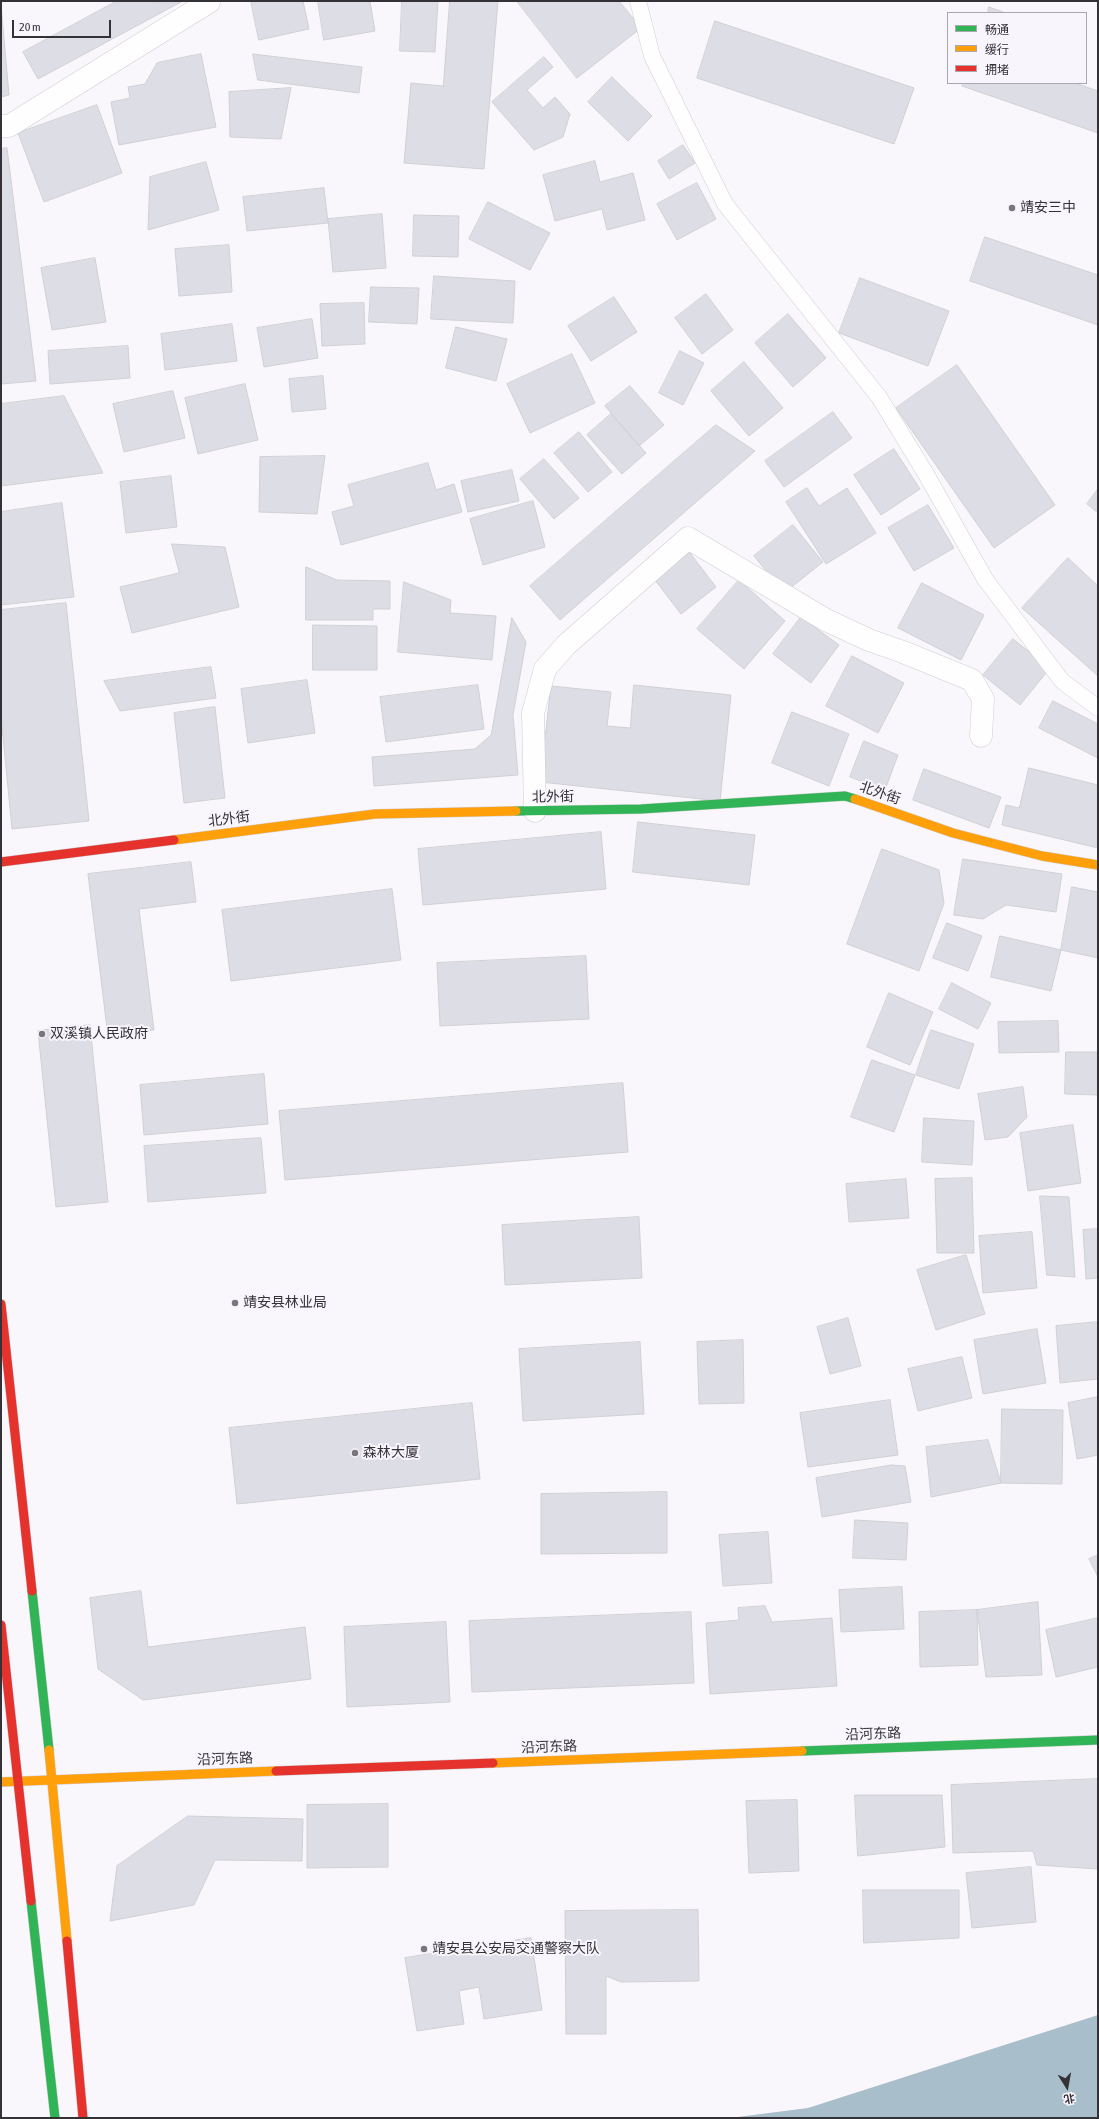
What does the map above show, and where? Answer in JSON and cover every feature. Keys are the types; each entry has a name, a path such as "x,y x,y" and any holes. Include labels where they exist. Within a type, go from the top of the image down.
{"main road":[{"name":"北外街","path":"1,862 375,814 641,809 845,796 953,833 1042,856 1098,865"},
{"path":"1,1304 52,1780 83,2118"},
{"path":"1,1625 54,2118"},
{"name":"沿河东路","path":"1,1782 1098,1740"}],"street":[{"path":"1,126 9,126 209,2"},
{"path":"535,811 533,713 545,669 566,645 688,538 826,620 869,640 972,680 983,699 981,736"}],"lane":[{"path":"638,1 652,56 725,204 879,397 926,474 985,579 1062,680 1098,708"}],"water":[{"path":"1098,2015 1098,2118 730,2118 808,2108"}],"building":[{"path":"117,1 181,2 38,79 23,52"},
{"path":"251,1 303,1 309,29 259,40"},
{"path":"318,1 370,1 375,31 324,40"},
{"path":"402,1 438,1 435,52 400,51"},
{"path":"450,1 498,1 484,169 404,163 411,83 443,86"},
{"path":"517,1 619,1 641,28 577,78"},
{"path":"1,5 9,95 1,97"},
{"path":"989,7 1003,12 988,12"},
{"path":"715,21 914,88 894,144 697,78"},
{"path":"201,54 216,127 119,145 111,102 130,98 128,87 145,84 157,63"},
{"path":"253,54 362,67 359,93 258,80"},
{"path":"544,57 553,67 527,90 543,108 555,97 570,114 563,137 534,150 492,102"},
{"path":"612,77 652,116 628,141 588,102"},
{"path":"963,84 1078,84 1098,91 1098,133 962,86"},
{"path":"291,88 281,139 230,137 229,92"},
{"path":"97,105 122,173 44,202 18,133"},
{"path":"683,145 695,163 669,179 658,161"},
{"path":"7,148 36,381 1,384 1,149"},
{"path":"595,161 600,182 633,173 645,220 607,230 602,209 555,221 543,175"},
{"path":"206,162 219,210 148,230 150,177"},
{"path":"697,183 716,219 677,240 657,204"},
{"path":"324,188 328,223 247,231 243,197"},
{"path":"488,202 550,233 530,270 469,239"},
{"path":"382,214 386,268 333,272 328,219"},
{"path":"414,215 459,216 458,257 413,256"},
{"path":"985,237 1098,275 1098,325 970,281"},
{"path":"229,245 232,292 179,296 175,249"},
{"path":"95,258 106,322 52,330 41,268"},
{"path":"434,276 515,281 513,323 431,319"},
{"path":"860,278 949,311 928,366 839,333"},
{"path":"371,287 419,288 417,324 369,322"},
{"path":"706,294 733,330 702,354 675,318"},
{"path":"614,297 637,332 591,361 568,326"},
{"path":"364,303 365,344 322,346 320,304"},
{"path":"788,314 826,358 793,387 755,343"},
{"path":"312,319 318,358 264,367 257,328"},
{"path":"232,324 237,361 165,370 161,334"},
{"path":"456,327 507,339 496,381 446,368"},
{"path":"128,346 130,378 50,384 48,351"},
{"path":"680,351 704,363 683,405 659,393"},
{"path":"572,354 595,403 530,433 507,384"},
{"path":"744,362 783,408 749,436 711,391"},
{"path":"957,365 1055,505 994,548 896,408"},
{"path":"323,376 326,409 292,412 289,379"},
{"path":"245,384 258,440 198,454 185,398"},
{"path":"630,386 664,425 639,446 605,406"},
{"path":"173,391 185,438 124,452 113,404"},
{"path":"64,396 103,473 1,486 1,404"},
{"path":"833,412 852,438 784,487 765,461"},
{"path":"611,414 646,453 622,474 587,435"},
{"path":"716,425 755,451 560,620 530,586"},
{"path":"579,432 612,472 588,492 554,453"},
{"path":"894,449 920,489 881,515 854,475"},
{"path":"325,456 317,514 259,512 260,457"},
{"path":"544,459 579,498 554,519 520,479"},
{"path":"428,463 436,490 454,484 462,512 341,545 332,512 354,506 348,485"},
{"path":"512,470 519,501 468,512 461,481"},
{"path":"171,476 177,527 126,533 120,482"},
{"path":"807,488 819,506 847,488 876,533 826,564 786,502"},
{"path":"1098,489 1098,513 1087,504"},
{"path":"533,501 545,547 483,565 470,519"},
{"path":"62,503 74,597 1,605 1,512"},
{"path":"928,505 954,548 914,571 888,528"},
{"path":"793,525 823,562 784,593 754,556"},
{"path":"172,544 225,547 239,607 132,633 120,587 179,573"},
{"path":"690,553 716,587 681,614 655,580"},
{"path":"1068,558 1098,586 1098,676 1022,608"},
{"path":"306,567 337,580 390,581 390,609 373,609 373,620 306,620"},
{"path":"739,580 785,621 744,669 697,629"},
{"path":"404,582 451,600 450,613 496,616 492,660 398,652"},
{"path":"922,583 984,615 961,660 898,628"},
{"path":"66,603 89,821 12,829 1,716 1,610"},
{"path":"801,617 839,645 811,683 773,654"},
{"path":"512,618 526,642 513,715 518,775 374,786 372,757 475,749 491,735"},
{"path":"313,625 377,626 377,670 313,670"},
{"path":"1013,639 1050,668 1020,705 983,675"},
{"path":"852,656 904,683 878,733 826,706"},
{"path":"211,667 216,698 120,711 104,681"},
{"path":"307,680 315,733 248,743 241,689"},
{"path":"478,685 484,729 386,742 380,697"},
{"path":"634,685 731,695 720,801 540,782 551,686 611,692 607,726 630,728"},
{"path":"1053,701 1098,724 1098,758 1039,728"},
{"path":"215,707 225,798 184,803 174,713"},
{"path":"792,712 849,734 829,786 772,763"},
{"path":"864,741 898,755 885,790 850,777"},
{"path":"1029,768 1098,785 1098,848 1002,825 1006,805 1019,808"},
{"path":"924,769 1001,797 989,828 913,800"},
{"path":"638,822 755,835 749,885 633,872"},
{"path":"601,832 606,889 423,905 418,849"},
{"path":"882,849 939,870 944,903 919,971 847,944"},
{"path":"963,859 1062,874 1056,912 1006,905 983,919 954,915"},
{"path":"191,862 196,902 139,909 154,1030 108,1036 88,874"},
{"path":"1072,887 1098,892 1098,958 1061,950"},
{"path":"392,889 401,960 231,981 222,910"},
{"path":"947,923 982,936 968,971 933,958"},
{"path":"1000,936 1061,950 1051,991 991,977"},
{"path":"586,956 589,1019 440,1026 437,963"},
{"path":"952,983 991,1003 978,1029 939,1009"},
{"path":"889,993 933,1012 910,1065 867,1047"},
{"path":"1058,1021 1059,1052 999,1053 998,1022"},
{"path":"90,1025 108,1202 56,1207 38,1031"},
{"path":"931,1030 974,1044 959,1089 916,1075"},
{"path":"1066,1052 1098,1052 1098,1095 1065,1094"},
{"path":"872,1060 915,1075 894,1132 851,1117"},
{"path":"264,1074 268,1124 144,1135 140,1085"},
{"path":"623,1083 628,1152 285,1180 279,1111"},
{"path":"1023,1087 1027,1117 1008,1137 985,1140 978,1094"},
{"path":"924,1118 974,1121 972,1165 922,1162"},
{"path":"1073,1125 1081,1183 1028,1191 1020,1133"},
{"path":"261,1138 266,1193 148,1202 144,1146"},
{"path":"972,1178 974,1253 937,1253 935,1179"},
{"path":"906,1179 909,1218 849,1222 846,1184"},
{"path":"1040,1196 1069,1197 1075,1277 1047,1275"},
{"path":"639,1217 642,1278 505,1285 502,1225"},
{"path":"1098,1229 1098,1278 1086,1279 1083,1230"},
{"path":"1032,1232 1037,1288 983,1293 979,1236"},
{"path":"966,1255 985,1314 936,1330 917,1270"},
{"path":"848,1318 861,1366 830,1374 817,1327"},
{"path":"1098,1322 1098,1379 1060,1383 1056,1326"},
{"path":"1037,1329 1046,1383 983,1394 974,1340"},
{"path":"743,1340 744,1403 699,1404 697,1342"},
{"path":"640,1342 644,1414 523,1421 519,1349"},
{"path":"962,1357 972,1398 918,1411 908,1369"},
{"path":"1098,1397 1098,1455 1077,1459 1068,1403"},
{"path":"890,1400 898,1455 808,1467 800,1413"},
{"name":"森林大厦","path":"472,1403 480,1479 237,1504 229,1428"},
{"path":"1002,1409 1063,1410 1062,1484 1001,1483"},
{"path":"988,1440 1001,1483 931,1497 926,1447"},
{"path":"892,1465 905,1466 911,1502 822,1517 816,1478"},
{"path":"667,1492 667,1553 541,1554 541,1494"},
{"path":"855,1520 908,1523 906,1560 853,1558"},
{"path":"768,1532 772,1583 723,1586 719,1535"},
{"path":"1098,1555 1098,1577 1089,1559"},
{"path":"902,1587 904,1629 841,1632 839,1590"},
{"path":"141,1591 148,1647 305,1627 311,1679 143,1700 98,1669 90,1598"},
{"path":"1038,1602 1042,1675 986,1677 977,1610"},
{"path":"765,1606 772,1622 832,1618 837,1686 710,1694 706,1623 739,1620 738,1608"},
{"path":"977,1610 978,1665 920,1667 919,1612"},
{"path":"691,1612 694,1683 472,1692 469,1621"},
{"path":"1098,1618 1098,1667 1056,1677 1046,1630"},
{"path":"446,1622 450,1702 347,1707 344,1627"},
{"path":"1098,1779 1098,1869 1037,1865 1033,1851 953,1853 951,1785"},
{"path":"855,1795 942,1795 945,1847 858,1856"},
{"path":"797,1800 799,1871 749,1873 746,1801"},
{"path":"388,1804 388,1867 307,1868 307,1805"},
{"path":"188,1816 303,1819 302,1861 215,1860 194,1905 110,1921 117,1866"},
{"path":"1031,1867 1036,1922 972,1928 966,1873"},
{"path":"863,1890 959,1890 959,1938 864,1943"},
{"path":"698,1910 699,1981 621,1982 606,1976 606,2034 566,2034 565,1911"},
{"path":"531,1938 542,2010 484,2019 479,1987 459,1991 464,2024 417,2031 405,1958"}],"traffic: fast":[{"path":"516,811 641,809 845,796 855,799"},
{"path":"32,1591 49,1750"},
{"path":"802,1751 1098,1740"},
{"path":"31,1901 55,2118"}],"traffic: slow":[{"path":"855,799 953,833 1042,856 1098,865"},
{"path":"174,840 375,814 516,811"},
{"path":"49,1750 67,1941"},
{"path":"493,1763 802,1751"},
{"path":"1,1782 276,1771"}],"traffic: jam":[{"path":"1,862 174,840"},
{"path":"1,1304 32,1591"},
{"path":"1,1625 31,1901"},
{"path":"276,1771 493,1763"},
{"path":"67,1941 83,2118"}],"place":[{"name":"靖安三中","path":"1012,208"},
{"name":"双溪镇人民政府","path":"42,1034"},
{"name":"靖安县林业局","path":"235,1303"},
{"name":"森林大厦","path":"355,1453"},
{"name":"靖安县公安局交通警察大队","path":"424,1949"}]}
